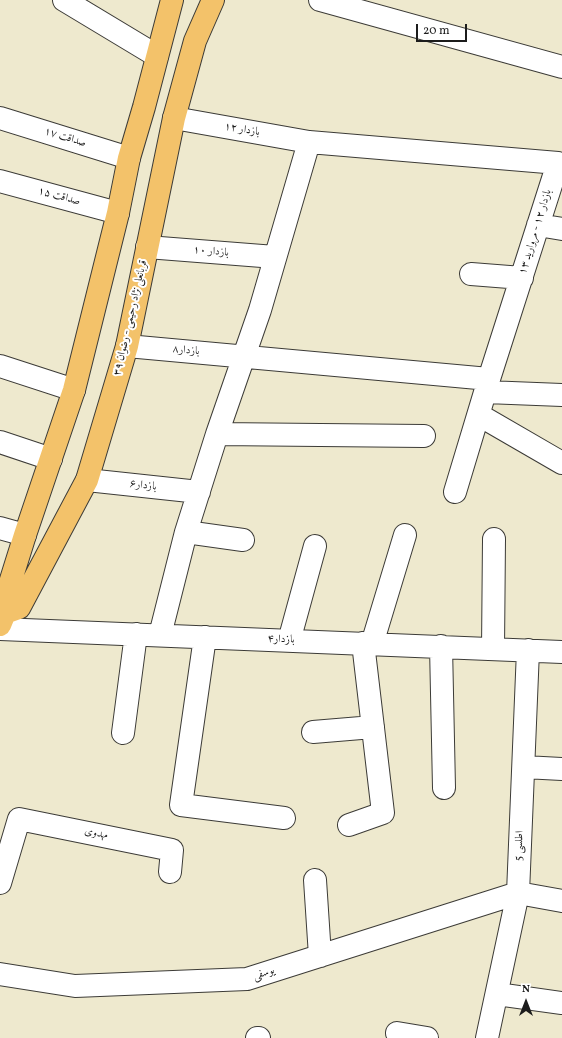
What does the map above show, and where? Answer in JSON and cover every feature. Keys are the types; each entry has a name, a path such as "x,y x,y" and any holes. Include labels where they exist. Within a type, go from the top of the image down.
{"main road":[{"path":"2,622 5,599 74,390 118,213 129,158 172,0"},
{"name":"قربانعلی نژاد رحیمی - رضوان ۳۹","path":"2,622 19,608 87,480 127,346 174,118 195,41 213,0"}],"street":[{"path":"64,0 157,56"},
{"path":"320,0 562,67"},
{"name":"صداقت ۱۷","path":"0,118 129,158"},
{"name":"بازدار ۱۲","path":"174,118 310,142"},
{"path":"160,635 186,532 217,434 260,310 310,142"},
{"name":"بازدار ۱۲ - مروارید ۱۳","path":"310,142 558,164 455,492"},
{"name":"صداقت ۱۵","path":"0,181 118,213"},
{"path":"538,225 562,228"},
{"name":"بازدار ۱۰","path":"147,247 275,257"},
{"path":"471,274 522,278"},
{"name":"بازدار۸","path":"127,346 244,356 562,395"},
{"path":"0,366 74,390"},
{"path":"479,415 562,463"},
{"path":"217,434 424,436"},
{"path":"0,442 51,459"},
{"name":"بازدار۶","path":"87,480 199,492"},
{"path":"0,528 25,535"},
{"path":"186,532 243,540"},
{"path":"350,825 383,813 373,727 367,644 405,535"},
{"path":"493,649 494,539"},
{"path":"289,640 315,546"},
{"name":"بازدار۴","path":"2,622 136,634 562,652"},
{"path":"123,732 136,634"},
{"path":"205,637 181,805 284,818"},
{"path":"441,646 444,788"},
{"name":"اطلسی 5","path":"487,1038 518,893 528,650"},
{"path":"313,732 373,727"},
{"path":"524,767 562,769"},
{"name":"مهدوی","path":"0,883 19,819 172,850 170,872"},
{"path":"315,880 320,956"},
{"path":"518,893 562,901"},
{"name":"یوسفی","path":"0,974 75,986 247,979 518,893"},
{"path":"497,994 562,1003"},
{"path":"397,1033 427,1038"}]}
